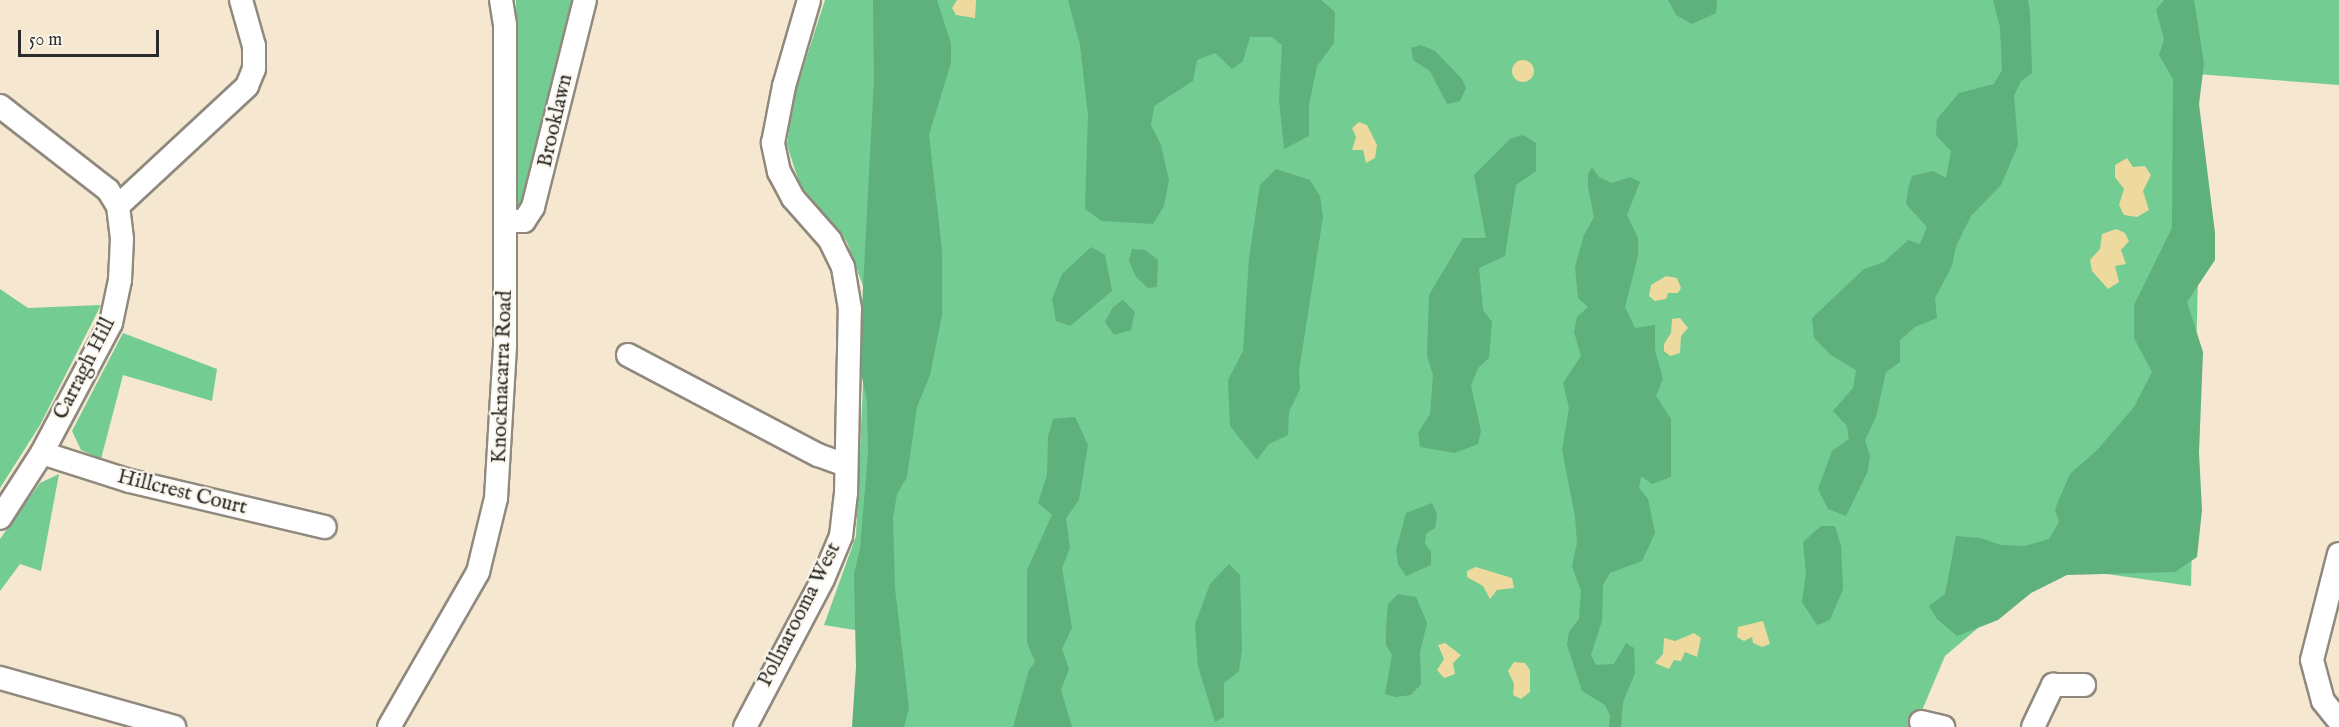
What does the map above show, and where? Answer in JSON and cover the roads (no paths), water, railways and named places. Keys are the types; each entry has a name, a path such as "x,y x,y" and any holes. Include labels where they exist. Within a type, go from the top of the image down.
{"street":[{"path":"0,106 95,178 118,206 247,86 254,69 254,46 241,0"},
{"name":"Knocknacarra Road","path":"389,727 472,584 490,534 503,432 506,221 505,25 501,0"},
{"name":"Brooklawn","path":"506,221 524,221 533,207 585,0"},
{"name":"Pollnarooma West","path":"745,727 823,579 841,536 846,465 850,309 843,267 830,240 793,198 779,172 773,143 784,86 809,0"},
{"name":"Carragh Hill","path":"0,518 42,453 115,310 122,239 118,206"},
{"path":"628,355 818,455 846,465"},
{"name":"Hillcrest Court","path":"42,453 130,481 325,527"},
{"path":"2339,554 2312,660 2323,701 2339,721"},
{"path":"0,678 174,727"},
{"path":"2033,727 2053,685 2084,685"},
{"path":"1921,722 1943,727"}]}
